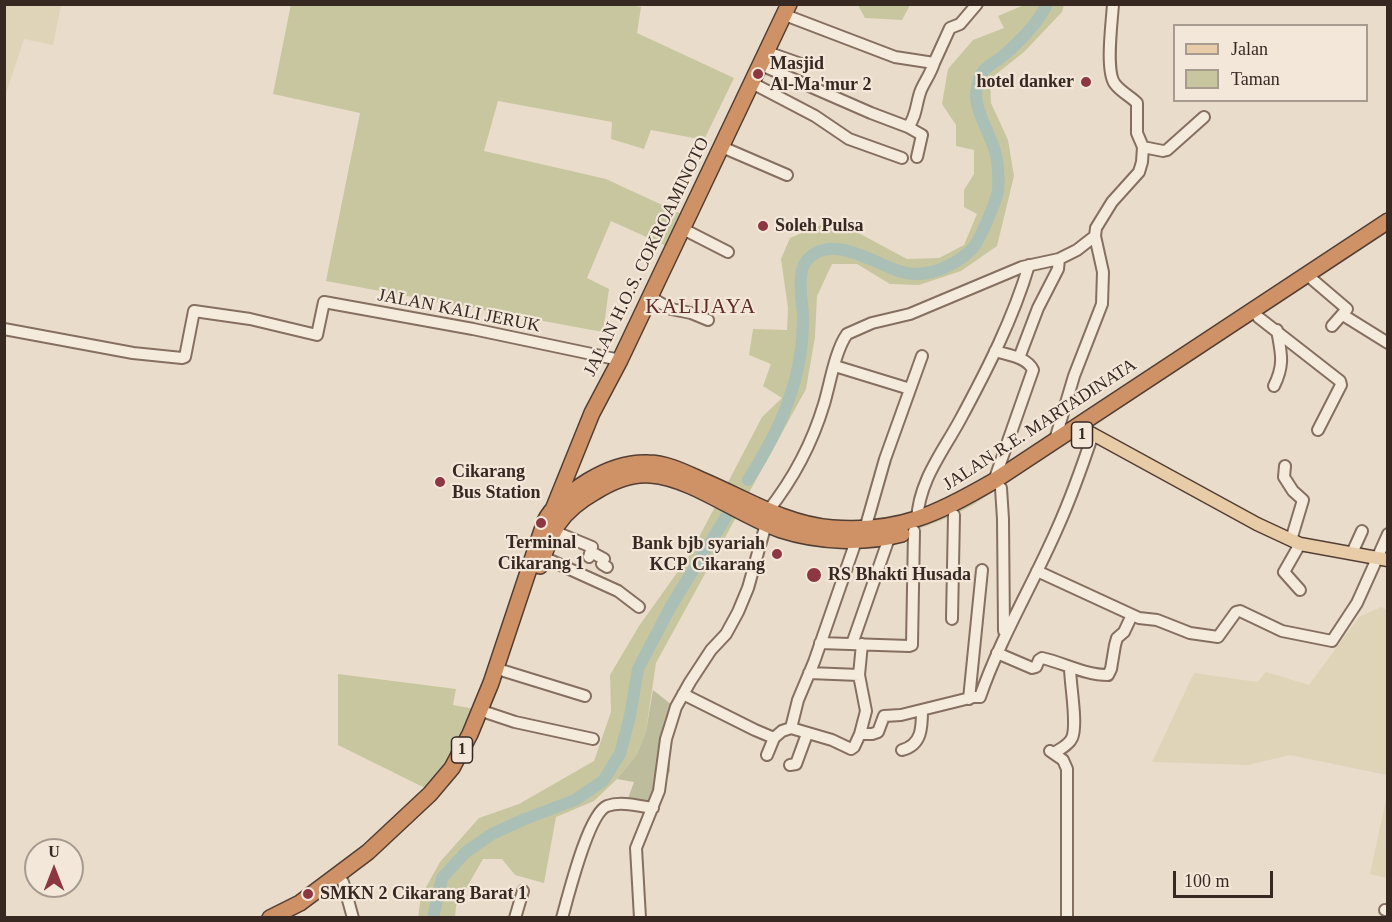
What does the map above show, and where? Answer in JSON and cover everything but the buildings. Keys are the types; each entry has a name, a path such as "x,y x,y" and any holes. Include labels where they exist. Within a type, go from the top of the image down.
{"highway":[{"name":"JALAN H.O.S. COKROAMINOTO","path":"554,521 564,479 574,462 592,413 620,360 787,10"},
{"name":"JALAN R.E. MARTADINATA","path":"861,535 954,515 998,485 1055,440 1388,221"},
{"name":"JALAN R.E. MARTADINATA","path":"554,521 580,486 594,477 615,468 638,463 660,464 801,535 861,535 889,538 998,485 1090,433 1258,317 1388,232"},
{"path":"574,462 582,472 594,477"},
{"name":"JALAN R.E. MARTADINATA","path":"554,521 586,497 626,477 649,474 688,480"},
{"name":"1","path":"292,918 343,882 439,799 453,784 469,758 488,713 554,521"},
{"name":"1","path":"270,918 300,903 368,852 430,794 452,768 470,734 490,683 542,528 554,521"}],"main road":[{"path":"1090,433 1247,519 1295,542 1383,559"}],"street":[{"path":"908,127 915,113 922,88 937,61 950,28 960,24 977,4"},
{"path":"1055,440 1074,376 1102,304 1103,272 1095,236 1100,218 1138,172 1142,162 1143,147 1137,133 1137,103 1115,84 1110,69 1113,4"},
{"path":"787,10 887,54 908,60 934,63"},
{"path":"764,59 804,65"},
{"path":"764,59 871,113 908,127 922,135 917,157"},
{"path":"752,83 815,116 849,139 902,158"},
{"path":"1143,147 1167,150 1204,117"},
{"path":"722,147 786,175"},
{"path":"683,229 728,252"},
{"path":"640,918 636,848 659,791 668,731 676,707 711,650 726,634 738,612 748,588 767,518 793,478 807,451 845,337 850,332 888,318 910,314 1029,265 1059,259 1077,250 1095,236"},
{"path":"1019,358 1038,308 1058,268 1059,259"},
{"path":"820,643 909,646 912,644 915,525 921,494 926,478 959,422 995,351 1029,265"},
{"path":"1313,280 1346,307 1347,310 1332,326"},
{"path":"650,297 671,309 691,313 708,321"},
{"name":"JALAN KALI JERUK","path":"4,328 133,353 179,358 184,357 194,311 250,319 317,334 324,302 473,329 620,360"},
{"path":"1343,315 1388,343"},
{"path":"1258,317 1340,381 1341,386 1318,430"},
{"path":"1274,386 1281,373 1282,360 1276,330"},
{"path":"995,351 1019,358 1033,370 998,485 1004,519 1005,634"},
{"path":"791,728 798,700 861,535 922,356"},
{"path":"835,366 910,389"},
{"path":"860,734 876,733 884,716 980,698 1005,634 1077,483 1090,433"},
{"path":"1285,466 1284,477 1293,491 1303,500 1295,542 1284,573 1300,590"},
{"path":"952,619 954,515"},
{"path":"554,521 592,547 590,555 604,559 602,564 607,567"},
{"path":"1352,554 1362,531"},
{"path":"1037,571 1139,618 1157,620 1190,633 1216,637 1236,612 1240,611 1282,631 1332,641 1383,559 1388,534"},
{"path":"767,755 774,738 782,731 791,728 832,740 851,749 854,747 866,711 859,675 857,644 889,538"},
{"path":"543,557 618,591 639,607"},
{"path":"969,699 982,570"},
{"path":"997,653 1032,668 1036,667 1042,658 1108,675 1115,645 1132,615"},
{"path":"1066,918 1067,769 1063,760 1052,752 1070,741 1073,735 1070,667"},
{"path":"504,671 585,696"},
{"path":"809,673 859,675"},
{"path":"683,694 774,738"},
{"path":"902,750 914,745 919,737 922,710"},
{"path":"488,713 514,722 593,739"},
{"path":"790,765 796,764 807,734"},
{"path":"562,918 584,843 599,813 605,807 616,805 653,808"},
{"path":"343,882 353,918"},
{"path":"515,918 523,891"}],"shaded area":[{"path":"4,5 61,5 53,45 24,39 6,93 4,93"},
{"path":"1381,607 1388,610 1387,775 1290,755 1248,765 1152,762 1194,673 1257,682 1266,672 1309,685 1359,617"},
{"path":"1387,795 1388,878 1370,874"}],"green space":[{"path":"291,4 630,5 641,7 637,33 734,78 704,140 651,130 644,149 611,139 612,122 498,101 484,151 606,179 688,217 673,249 611,221 587,278 609,289 603,332 326,281 360,113 273,94"},
{"path":"858,5 910,5 902,20 865,18"},
{"path":"1024,5 1064,5 1062,12 1024,52 990,79 991,103 1008,140 1014,176 997,246 961,271 919,285 890,284 857,264 832,264 817,296 815,337 806,389 745,500 790,519 832,528 870,529 907,522 942,509 978,491 1200,344 1206,352 973,505 943,520 914,530 885,537 857,540 828,539 799,534 739,512 656,663 646,731 637,754 617,779 594,801 556,817 544,883 515,875 502,859 483,859 456,906 455,917 418,918 421,896 440,862 479,818 519,804 594,761 611,712 610,675 639,626 689,556 718,501 739,511 745,501 724,490 762,417 782,398 763,386 771,364 749,355 753,329 787,330 788,308 781,259 790,238 828,222 851,229 907,259 939,258 964,245 977,214 964,207 964,190 974,174 974,150 956,146 956,125 942,104 948,69 973,40 1004,28 998,16"},
{"path":"338,674 456,689 453,705 475,709 455,754 429,790 338,745"},
{"path":"653,690 677,709 670,737 670,771 656,806 627,801 634,782 617,779 637,754 646,731"}],"waterway":[{"path":"748,480 770,442 788,404 794,384 802,341 801,274 806,261 816,253 828,249 840,249 902,272 921,274 949,266 972,249 979,239 998,191 998,165 995,151 977,102 976,93 979,80 986,68 1003,56 1028,32 1039,19 1047,4"},
{"path":"433,918 442,878 466,852 492,834 575,800 603,781 620,754 630,716 638,669 671,606 726,517"}],"place":[{"name":"Masjid Al-Ma'mur 2","path":"758,74"},
{"name":"hotel danker","path":"1086,82"},
{"name":"Soleh Pulsa","path":"763,226"},
{"name":"Cikarang Bus Station","path":"440,482"},
{"name":"Terminal Cikarang 1","path":"541,523"},
{"name":"Bank bjb syariah KCP Cikarang","path":"777,554"},
{"name":"RS Bhakti Husada","path":"814,575"},
{"name":"SMKN 2 Cikarang Barat 1","path":"308,894"}],"district":[{"name":"KALIJAYA","path":"701,307"}]}
